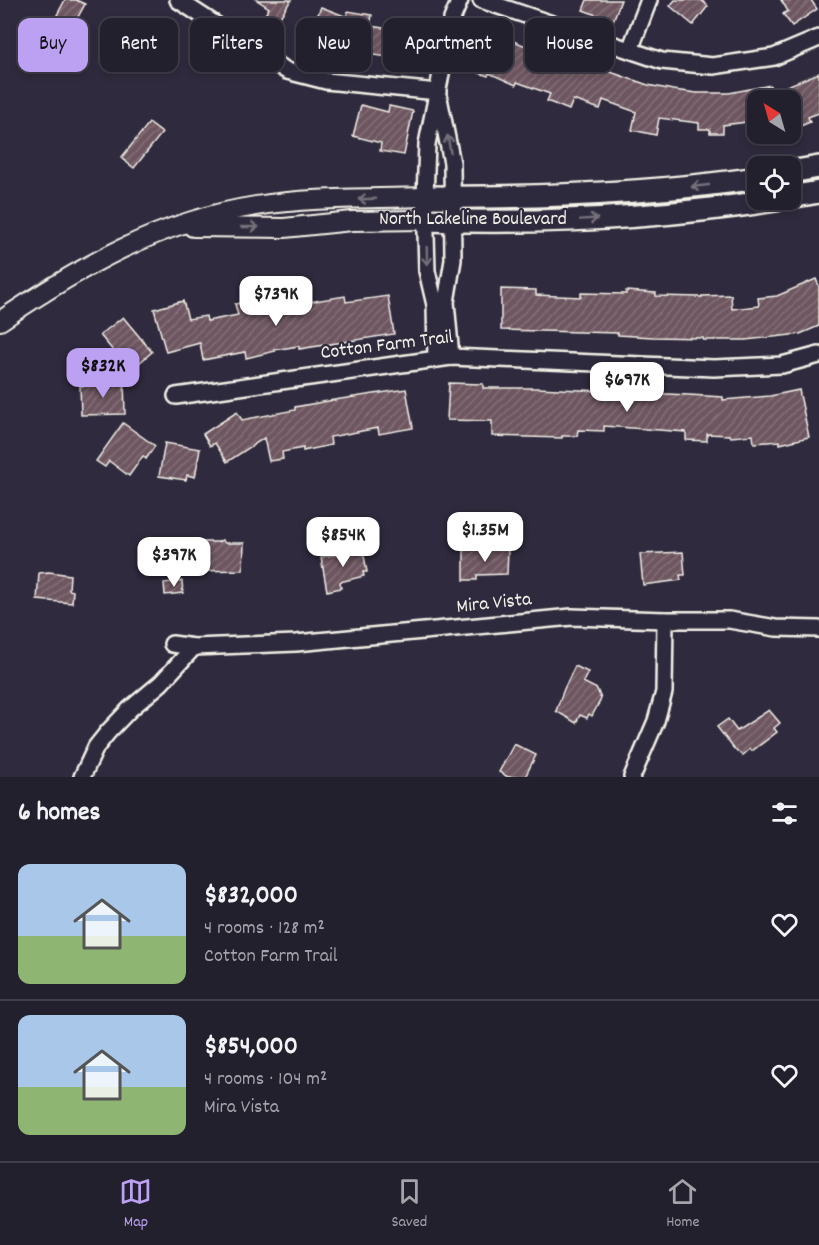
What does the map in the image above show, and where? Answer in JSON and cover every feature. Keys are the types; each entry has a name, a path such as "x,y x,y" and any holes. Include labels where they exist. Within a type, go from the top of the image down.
{"main road":[{"path":"801,170 819,167"},
{"name":"North Lakeline Boulevard","path":"425,197 526,197 660,190 747,179"},
{"path":"801,195 819,192"},
{"name":"North Lakeline Boulevard","path":"425,220 578,219 715,210 747,205"}],"street":[{"path":"178,0 287,71 326,81 438,92"},
{"path":"443,358 427,271 425,197 427,144 452,19 459,0"},
{"path":"481,0 662,62 713,66 774,57 819,38"},
{"path":"630,51 649,0"},
{"path":"438,92 452,163 454,221 453,260 446,302 443,358"},
{"name":"North Lakeline Boulevard","path":"0,321 43,292 101,258 170,228 212,215 255,206 303,200 425,197"},
{"name":"North Lakeline Boulevard","path":"170,228 284,228 352,221 425,220"},
{"name":"Cotton Farm Trail","path":"176,396 443,358 714,368 782,365 819,355"},
{"name":"Mira Vista","path":"172,644 194,647 296,643 572,617 729,620 776,628 819,629"},
{"path":"632,777 656,721 664,693 665,620"},
{"path":"82,777 96,747 108,732 130,709 161,683 194,647"}],"building":[{"path":"65,0 76,0 85,4 77,18 56,17"},
{"path":"257,0 291,0 279,18 263,18 269,8"},
{"path":"587,0 621,0 614,18 605,18 583,10"},
{"path":"675,0 701,0 708,6 693,25 670,6"},
{"path":"781,0 811,0 817,9 792,26 783,14 788,11"},
{"path":"321,7 347,17 348,11 372,15 371,20 371,18 316,18"},
{"path":"371,26 383,28 383,56 371,55"},
{"path":"513,41 525,46 525,72 610,72 648,85 697,93 729,93 770,85 771,90 747,90 747,122 723,125 723,133 710,133 710,129 699,129 699,123 659,118 656,135 632,130 636,112 603,100 600,109 573,100 569,110 547,101 550,94 517,82 516,85 489,73 488,76 476,72 513,72"},
{"path":"819,73 819,113 808,117 810,122 801,126 801,90 777,90"},
{"path":"361,105 388,112 389,106 413,111 404,155 380,151 381,143 353,136"},
{"path":"149,123 162,133 134,168 121,158"},
{"path":"816,279 819,286 819,326 800,334 745,340 703,340 703,338 618,335 618,333 501,330 501,289 536,290 536,295 581,297 581,293 626,294 626,291 656,293 656,296 731,295 732,309 759,306 758,298 777,296"},
{"path":"345,296 346,302 388,296 394,334 299,349 299,346 274,350 246,358 245,352 203,360 200,343 166,352 154,309 183,301 188,319 206,316 207,321 238,315 235,304 245,302 248,312"},
{"path":"123,317 152,352 130,371 100,335"},
{"path":"124,379 125,414 81,415 80,386 110,385 110,380"},
{"path":"449,383 483,384 483,388 537,388 723,397 723,400 770,396 799,390 809,437 780,444 780,441 754,443 753,435 731,437 730,435 707,434 707,441 686,440 686,432 604,426 604,431 578,430 577,436 562,436 562,438 492,436 492,421 447,420"},
{"path":"406,389 413,428 379,434 378,428 330,437 331,445 303,451 303,448 282,452 283,459 269,461 264,438 227,462 215,443 210,446 203,434 237,412 242,420 295,410 295,407"},
{"path":"123,423 155,446 146,459 143,456 129,476 109,461 105,467 96,461"},
{"path":"165,443 200,449 195,477 187,475 186,480 159,476"},
{"path":"222,540 225,543 244,543 243,570 199,571 203,542"},
{"path":"363,550 367,572 363,572 364,576 340,582 341,588 327,591 321,557"},
{"path":"464,550 508,550 507,574 477,575 477,580 464,580"},
{"path":"683,552 685,575 680,575 681,580 643,585 640,554"},
{"path":"39,573 70,575 69,590 73,591 72,603 37,600"},
{"path":"182,581 183,593 165,595 164,583"},
{"path":"575,666 588,672 583,682 597,689 601,699 592,716 589,714 587,718 580,715 576,723 556,711"},
{"path":"769,710 780,723 774,728 777,732 743,755 735,750 717,727 728,719 737,731"},
{"path":"514,744 536,755 525,777 508,777 499,772"}]}
